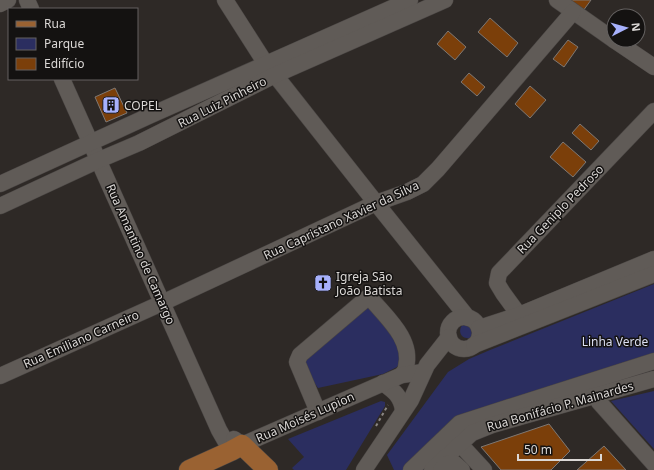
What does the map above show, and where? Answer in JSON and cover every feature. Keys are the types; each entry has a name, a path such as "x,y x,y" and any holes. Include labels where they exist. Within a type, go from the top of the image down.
{"main road":[{"name":"Rua Moisés Lupion","path":"189,470 237,448"},
{"path":"237,448 250,470"},
{"path":"237,448 268,470"}],"street":[{"path":"0,4 8,0"},
{"path":"225,0 270,70 449,294 474,323 480,334 478,340 470,347 460,348 454,345 450,340 449,294"},
{"name":"Rua Luiz Pinheiro","path":"0,184 152,115 270,70 312,51 410,0"},
{"name":"Rua Luiz Pinheiro","path":"312,51 445,0"},
{"path":"557,0 606,35"},
{"name":"Rua Capristano Xavier da Silva","path":"162,303 376,203 407,192 422,184 438,169 573,12"},
{"path":"626,48 654,67"},
{"name":"Rua Luiz Pinheiro","path":"0,206 160,133 270,70"},
{"name":"Rua Amantino de Camargo","path":"62,80 219,430 237,448"},
{"name":"Rua Geniplo Pedroso","path":"519,315 497,283 499,273 654,111"},
{"path":"152,115 160,133"},
{"path":"131,124 139,143"},
{"path":"364,470 410,400 425,368 455,320 459,318 474,323 519,315 654,260"},
{"name":"Rua Moisés Lupion","path":"237,448 402,375 425,368 470,347 654,274"},
{"path":"318,412 298,362 300,355 367,298 372,300 400,334 405,345 407,355 406,367 402,375"},
{"name":"Rua Emiliano Carneiro","path":"0,376 162,303"},
{"path":"411,470 460,423 654,361"},
{"name":"Rua Bonifácio P. Mainardes","path":"432,470 472,433 492,425 654,379"},
{"path":"383,383 397,395 402,402 403,410"},
{"path":"595,395 599,402 654,464"},
{"path":"460,444 484,470"},
{"path":"441,470 449,463 454,463 462,470"}],"green space":[{"name":"Linha Verde","path":"654,284 654,369 489,422 424,470 394,470 387,455 448,372 469,359 490,350"},
{"path":"369,305 397,338 403,358 397,367 383,374 318,388 301,363"},
{"path":"464,323 472,323 476,333 469,338 463,337 460,331"},
{"path":"654,391 654,449 611,401"},
{"path":"381,401 385,402 385,406 346,470 294,470 292,468 304,457 288,439"}],"building":[{"path":"591,0 583,11 571,1"},
{"path":"490,18 518,43 507,57 478,32"},
{"path":"448,31 466,47 455,60 437,44"},
{"path":"568,40 578,47 564,67 553,59"},
{"path":"469,73 485,87 477,96 461,82"},
{"path":"530,86 546,100 530,118 515,104"},
{"name":"COPEL","path":"115,88 127,113 106,122 95,97"},
{"path":"580,124 599,141 591,150 572,133"},
{"path":"563,142 586,162 573,177 550,157"},
{"path":"549,424 570,451 551,470 501,470 481,447"},
{"path":"604,446 626,470 577,470"}],"place":[{"name":"COPEL","path":"111,105"},
{"name":"Igreja São João Batista","path":"323,283"}]}
